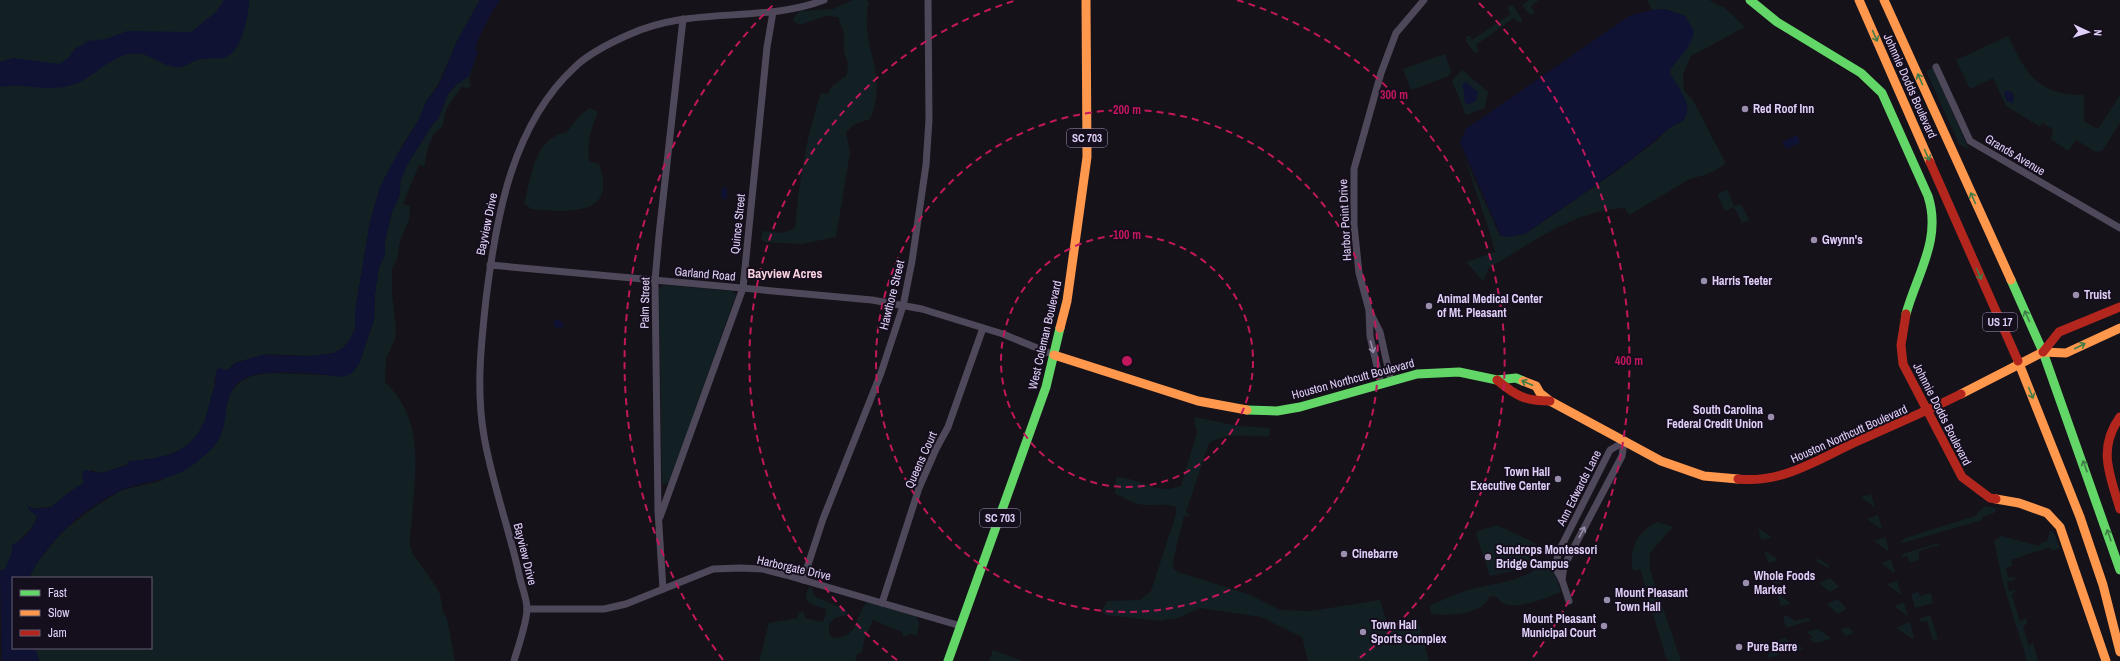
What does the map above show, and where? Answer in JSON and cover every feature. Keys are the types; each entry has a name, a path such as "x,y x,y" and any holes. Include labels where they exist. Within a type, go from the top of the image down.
{"main road":[{"name":"West Coleman Boulevard","path":"948,661 1046,387 1067,301 1087,157 1086,0"},
{"name":"Johnnie Dodds Boulevard","path":"1750,0 1777,22 1861,73 1882,93 1926,190 1933,213 1930,247 1904,316 1900,350 1903,364 1962,477 1990,498 2019,503 2047,513 2060,526 2106,661"},
{"name":"Johnnie Dodds Boulevard","path":"1859,0 2019,362 2080,517 2103,585 2120,652"},
{"name":"Johnnie Dodds Boulevard","path":"1884,0 2043,352 2120,570"},
{"path":"2043,352 2059,332 2120,308"},
{"path":"2043,352 2066,353 2120,328"},
{"name":"Houston Northcutt Boulevard","path":"1054,355 1198,401 1252,411 1300,407 1416,374 1459,372 1497,380 1516,378 1536,386 1540,393 1550,401 1661,461 1704,476 1746,480 1777,476 1804,468 1857,441 1928,411 2019,362 2043,352"},
{"name":"Houston Northcutt Boulevard","path":"1497,380 1511,392 1531,401 1550,401"},
{"path":"2120,417 2111,426 2106,438 2105,450 2120,509"}],"street":[{"name":"Bayview Drive","path":"514,661 527,609 484,438 479,395 480,362 490,265 497,221 509,180 522,145 541,108 558,85 576,65 604,47 630,34 657,24 683,19 773,12 824,0"},
{"name":"Hawthore Street","path":"803,580 823,519 881,373 903,306 912,261 926,165 929,120 928,0"},
{"name":"Harbor Point Drive","path":"1381,384 1370,336 1368,310 1359,273 1354,225 1354,169 1381,73 1396,33 1424,0"},
{"name":"Quince Street","path":"658,520 743,288 767,47 773,12"},
{"name":"Palm Street","path":"663,589 658,520 656,281 659,235 683,19"},
{"name":"Grands Avenue","path":"1936,67 1970,141 2120,228"},
{"name":"Garland Road","path":"490,265 872,300 922,309 983,328 1054,355"},
{"name":"Harbor Point Drive","path":"1368,310 1380,332 1391,381"},
{"name":"Queens Court","path":"882,603 919,488 936,449 948,428 983,328"},
{"name":"Ann Edwards Lane","path":"1569,601 1562,580 1555,567 1559,551 1610,450 1624,442"},
{"name":"Ann Edwards Lane","path":"1562,580 1564,566 1622,456 1624,442"},
{"name":"Harborgate Drive","path":"527,609 604,609 626,604 713,569 740,568 763,569 961,626"}],"shaded area":[{"path":"0,0 480,0 457,41 438,85 427,100 418,121 403,144 380,187 370,222 355,311 355,329 344,347 334,353 310,356 267,354 235,363 228,370 221,369 214,380 215,386 206,417 200,430 185,447 165,456 129,461 128,464 101,473 90,470 84,483 67,494 52,507 28,507 28,509 37,516 36,520 32,527 17,543 5,569 0,571"},
{"path":"224,0 249,0 244,32 236,48 226,57 208,58 195,61 182,67 174,67 146,55 125,55 111,61 86,79 72,85 54,88 18,86 0,87 0,62 14,58 59,64 68,58 75,49 88,41 106,39 127,31 191,32 216,12"},
{"path":"480,0 501,0 490,16 479,39 475,50 478,52 469,76 456,85 448,94 438,119 432,125 407,165 401,180 399,198 392,211 385,242 385,255 379,267 375,294 374,320 359,364 352,373 344,377 306,373 276,372 249,376 240,381 234,387 228,400 223,430 220,437 215,445 203,457 182,472 122,490 108,497 68,526 56,538 30,577 12,577 12,649 35,649 39,661 2,661 0,571 5,569 13,550 11,547 25,536 35,522 37,516 28,509 28,506 34,509 52,507 67,494 84,483 82,475 84,470 101,473 128,465 129,461 165,456 185,447 200,430 206,417 211,395 215,386 218,368 228,370 235,363 262,355 310,356 334,353 344,347 350,339 355,329 355,311 370,222 380,187 391,165 418,121 427,100 439,85 457,41"},
{"path":"853,0 867,0 869,3 867,32 876,72 877,87 875,102 870,119 855,124 846,132 850,153 836,237 802,244 765,242 761,239 763,231 783,233 795,228 804,160 811,126 821,93 828,94 831,87 847,75 848,63 844,53 844,33 838,17 825,16 800,25 793,21 794,17 800,11 833,9"},
{"path":"1529,0 1539,0 1531,6 1534,12 1533,14 1529,14 1522,5"},
{"path":"1647,0 1709,0 1725,8 1745,27 1691,56 1683,74 1684,91 1693,100 1726,164 1708,174 1690,179 1629,215 1625,208 1606,210 1571,221 1554,229 1489,268 1483,281 1466,262 1495,252 1464,156 1500,236 1525,234 1614,173 1656,141 1668,129 1684,120 1669,72 1675,61 1685,16 1665,9 1652,10"},
{"path":"1509,5 1513,6 1522,19 1521,22 1518,22 1514,18 1476,45 1479,51 1475,53 1466,41 1466,36 1470,36 1472,40 1511,14 1508,9"},
{"path":"1665,9 1685,16 1694,31 1693,37 1687,48 1669,72 1686,103 1687,113 1684,119 1667,130 1633,158 1525,234 1508,237 1501,236 1460,142 1466,129 1629,16 1652,10"},
{"path":"2008,36 2021,62 2028,72 2045,87 2068,94 2084,95 2084,121 2098,129 2120,95 2120,123 2102,151 2096,152 2076,140 2068,151 2051,139 2053,129 2042,123 2040,127 2006,106 1993,78 1970,89 1956,60"},
{"path":"478,52 469,79 471,86 467,88 461,87 446,110 442,127 434,134 428,147 424,167 419,165 403,204 410,206 409,220 400,241 397,260 392,268 392,295 396,328 395,339 386,359 385,382 398,396 406,412 412,428 415,445 415,480 410,539 411,550 439,592 442,609 447,618 455,661 39,661 35,649 152,649 152,577 30,577 36,564 55,540 68,527 96,506 122,490 161,481 226,408 231,391 240,382 251,376 268,373 330,375 359,364 374,320 375,294 379,267 385,255 385,242 392,211 399,198 401,180 407,165 432,125 438,119 448,94 456,85 469,76"},
{"path":"1445,54 1451,71 1449,76 1411,90 1403,69"},
{"path":"1933,68 1969,150 1959,144 1926,71"},
{"path":"1462,70 1488,92 1485,108 1466,115 1452,81"},
{"path":"1466,82 1478,92 1476,101 1466,105 1462,84"},
{"path":"2006,90 2013,93 2013,104 2007,101 2004,94"},
{"path":"590,108 598,112 590,135 589,161 599,164 603,182 602,194 596,203 586,208 559,211 531,209 524,203 532,170 541,150 547,142 556,136 567,132 581,114"},
{"path":"1797,135 1800,143 1786,149 1782,142"},
{"path":"722,187 727,188 727,199 721,198"},
{"path":"1727,190 1734,206 1741,204 1749,220 1742,223 1734,207 1725,211 1717,194"},
{"path":"663,285 732,291 736,294 670,482 666,484 662,483 659,289"},
{"path":"557,319 564,324 564,327 557,328 554,326 554,321"},
{"path":"1195,417 1238,426 1270,428 1270,434 1268,437 1223,437 1209,443 1186,512 1191,516 1184,516 1173,561 1174,569 1178,572 1248,594 1280,610 1311,611 1380,600 1388,626 1418,620 1429,661 1308,661 1302,637 1261,617 1200,608 1178,618 1160,621 1105,615 1102,611 1107,601 1140,600 1151,591 1176,514 1176,507 1166,505 1138,504 1115,494 1116,477 1129,479 1159,488 1168,489 1181,486 1197,432 1194,422"},
{"path":"1871,494 1875,507 1861,497"},
{"path":"1985,506 2004,510 1996,509 1994,513 1982,517 1982,520 1903,543 1901,542 1905,538 1975,516"},
{"path":"1878,515 1882,528 1881,529 1867,519"},
{"path":"1658,522 1673,527 1650,553 1650,570 1681,661 1669,661 1666,658 1640,569 1634,571 1632,564 1633,549 1636,542 1645,530"},
{"path":"1497,525 1535,543 1537,546 1533,555 1525,565 1513,571 1490,576 1476,534 1478,531"},
{"path":"1758,528 1770,536 1770,538 1761,540"},
{"path":"2050,530 2054,533 2060,548 2052,551 2050,547 2011,560 2012,566 2006,568 2008,578 2016,577 2014,580 2007,582 2009,591 2016,590 2012,595 2020,622 2026,618 2027,623 2023,627 2029,646 2033,642 2038,661 2027,661 2003,583 1994,541 2001,536 2040,546 2041,543 2047,541"},
{"path":"1885,537 1889,550 1888,551 1874,541"},
{"path":"1939,543 1939,545 1919,551 1919,560 1910,562 1907,556 1902,557 1902,554"},
{"path":"1764,550 1776,558 1777,561 1768,563"},
{"path":"1816,558 1829,565 1829,568 1817,562"},
{"path":"1891,559 1895,572 1894,573 1881,563"},
{"path":"1548,560 1552,565 1561,592 1527,604 1518,605 1509,605 1502,602 1497,597 1490,596 1486,602 1473,611 1446,615 1431,614 1430,606 1433,604 1471,589 1518,578 1537,568 1543,561"},
{"path":"1771,571 1783,580 1783,582 1774,584"},
{"path":"1830,578 1839,587 1830,592 1819,583"},
{"path":"1897,581 1901,594 1887,584"},
{"path":"809,587 812,587 814,596 846,610 847,615 835,618 829,624 829,633 832,638 842,637 852,630 862,608 867,602 916,616 919,623 917,636 909,633 907,636 903,636 902,632 873,620 864,640 862,652 857,655 855,661 759,661 769,623 797,618 799,613 804,612 805,618 823,622 827,609 813,605 807,600 806,597"},
{"path":"1918,592 1920,596 1931,593 1933,603 1915,608 1911,594"},
{"path":"1777,593 1789,602 1790,604 1781,606"},
{"path":"1838,599 1847,609 1838,614 1827,604"},
{"path":"1904,603 1908,615 1907,616 1894,606"},
{"path":"1786,615 1795,621 1808,618 1811,620 1786,628 1783,616"},
{"path":"1930,615 1938,639 1933,640 1927,621 1921,622 1919,619"},
{"path":"1910,622 1914,637 1913,639 1896,628"},
{"path":"1848,627 1854,633 1846,636 1840,629"},
{"path":"1818,629 1831,639 1815,643 1809,639 1813,637 1806,632"},
{"path":"1785,638 1791,643 1796,642 1803,649 1794,651 1785,645 1777,646 1774,651 1779,655 1769,658 1768,655 1779,640"},
{"path":"993,650 1023,661 989,661"}],"traffic: fast":[{"path":"1750,0 1777,22 1861,73 1882,93 1928,196 1932,212 1930,242 1906,314"},
{"path":"2011,280 2043,352 2120,570"},
{"path":"948,661 1046,387 1060,328"},
{"path":"1247,410 1277,411 1300,407 1417,374 1459,372 1497,380 1516,378 1523,381"}],"traffic: slow":[{"path":"1060,328 1067,301 1087,157 1086,0"},
{"path":"1859,0 1930,162"},
{"path":"1884,0 2011,280"},
{"path":"1961,394 2043,352 2066,353 2120,328"},
{"path":"1054,355 1198,401 1247,410"},
{"path":"2018,361 2080,517 2103,585 2120,652"},
{"path":"1523,381 1536,386 1540,393 1550,401 1661,461 1704,476 1738,479"},
{"path":"1996,499 2019,503 2047,513 2060,527 2106,661"}],"traffic: jam":[{"path":"1930,162 2018,361"},
{"path":"2043,352 2059,332 2120,307"},
{"path":"1906,314 1901,345 1903,364 1962,477 1990,498 1996,499"},
{"path":"1497,380 1516,394 1527,399 1550,401"},
{"path":"1738,479 1755,480 1786,474 1961,394"},
{"path":"2120,417 2113,429 2107,451 2110,473 2120,509"}],"place":[{"name":"Red Roof Inn","path":"1745,109"},
{"name":"Gwynn's","path":"1814,240"},
{"name":"Harris Teeter","path":"1704,281"},
{"name":"Truist","path":"2076,295"},
{"name":"Animal Medical Center of Mt. Pleasant","path":"1429,306"},
{"name":"South Carolina Federal Credit Union","path":"1771,417"},
{"name":"Town Hall Executive Center","path":"1558,479"},
{"name":"Cinebarre","path":"1344,554"},
{"name":"Sundrops Montessori Bridge Campus","path":"1488,557"},
{"name":"Whole Foods Market","path":"1746,583"},
{"name":"Mount Pleasant Town Hall","path":"1607,600"},
{"name":"Mount Pleasant Municipal Court","path":"1604,626"},
{"name":"Town Hall Sports Complex","path":"1363,632"},
{"name":"Pure Barre","path":"1739,647"}],"district":[{"name":"Bayview Acres","path":"785,273"}]}
